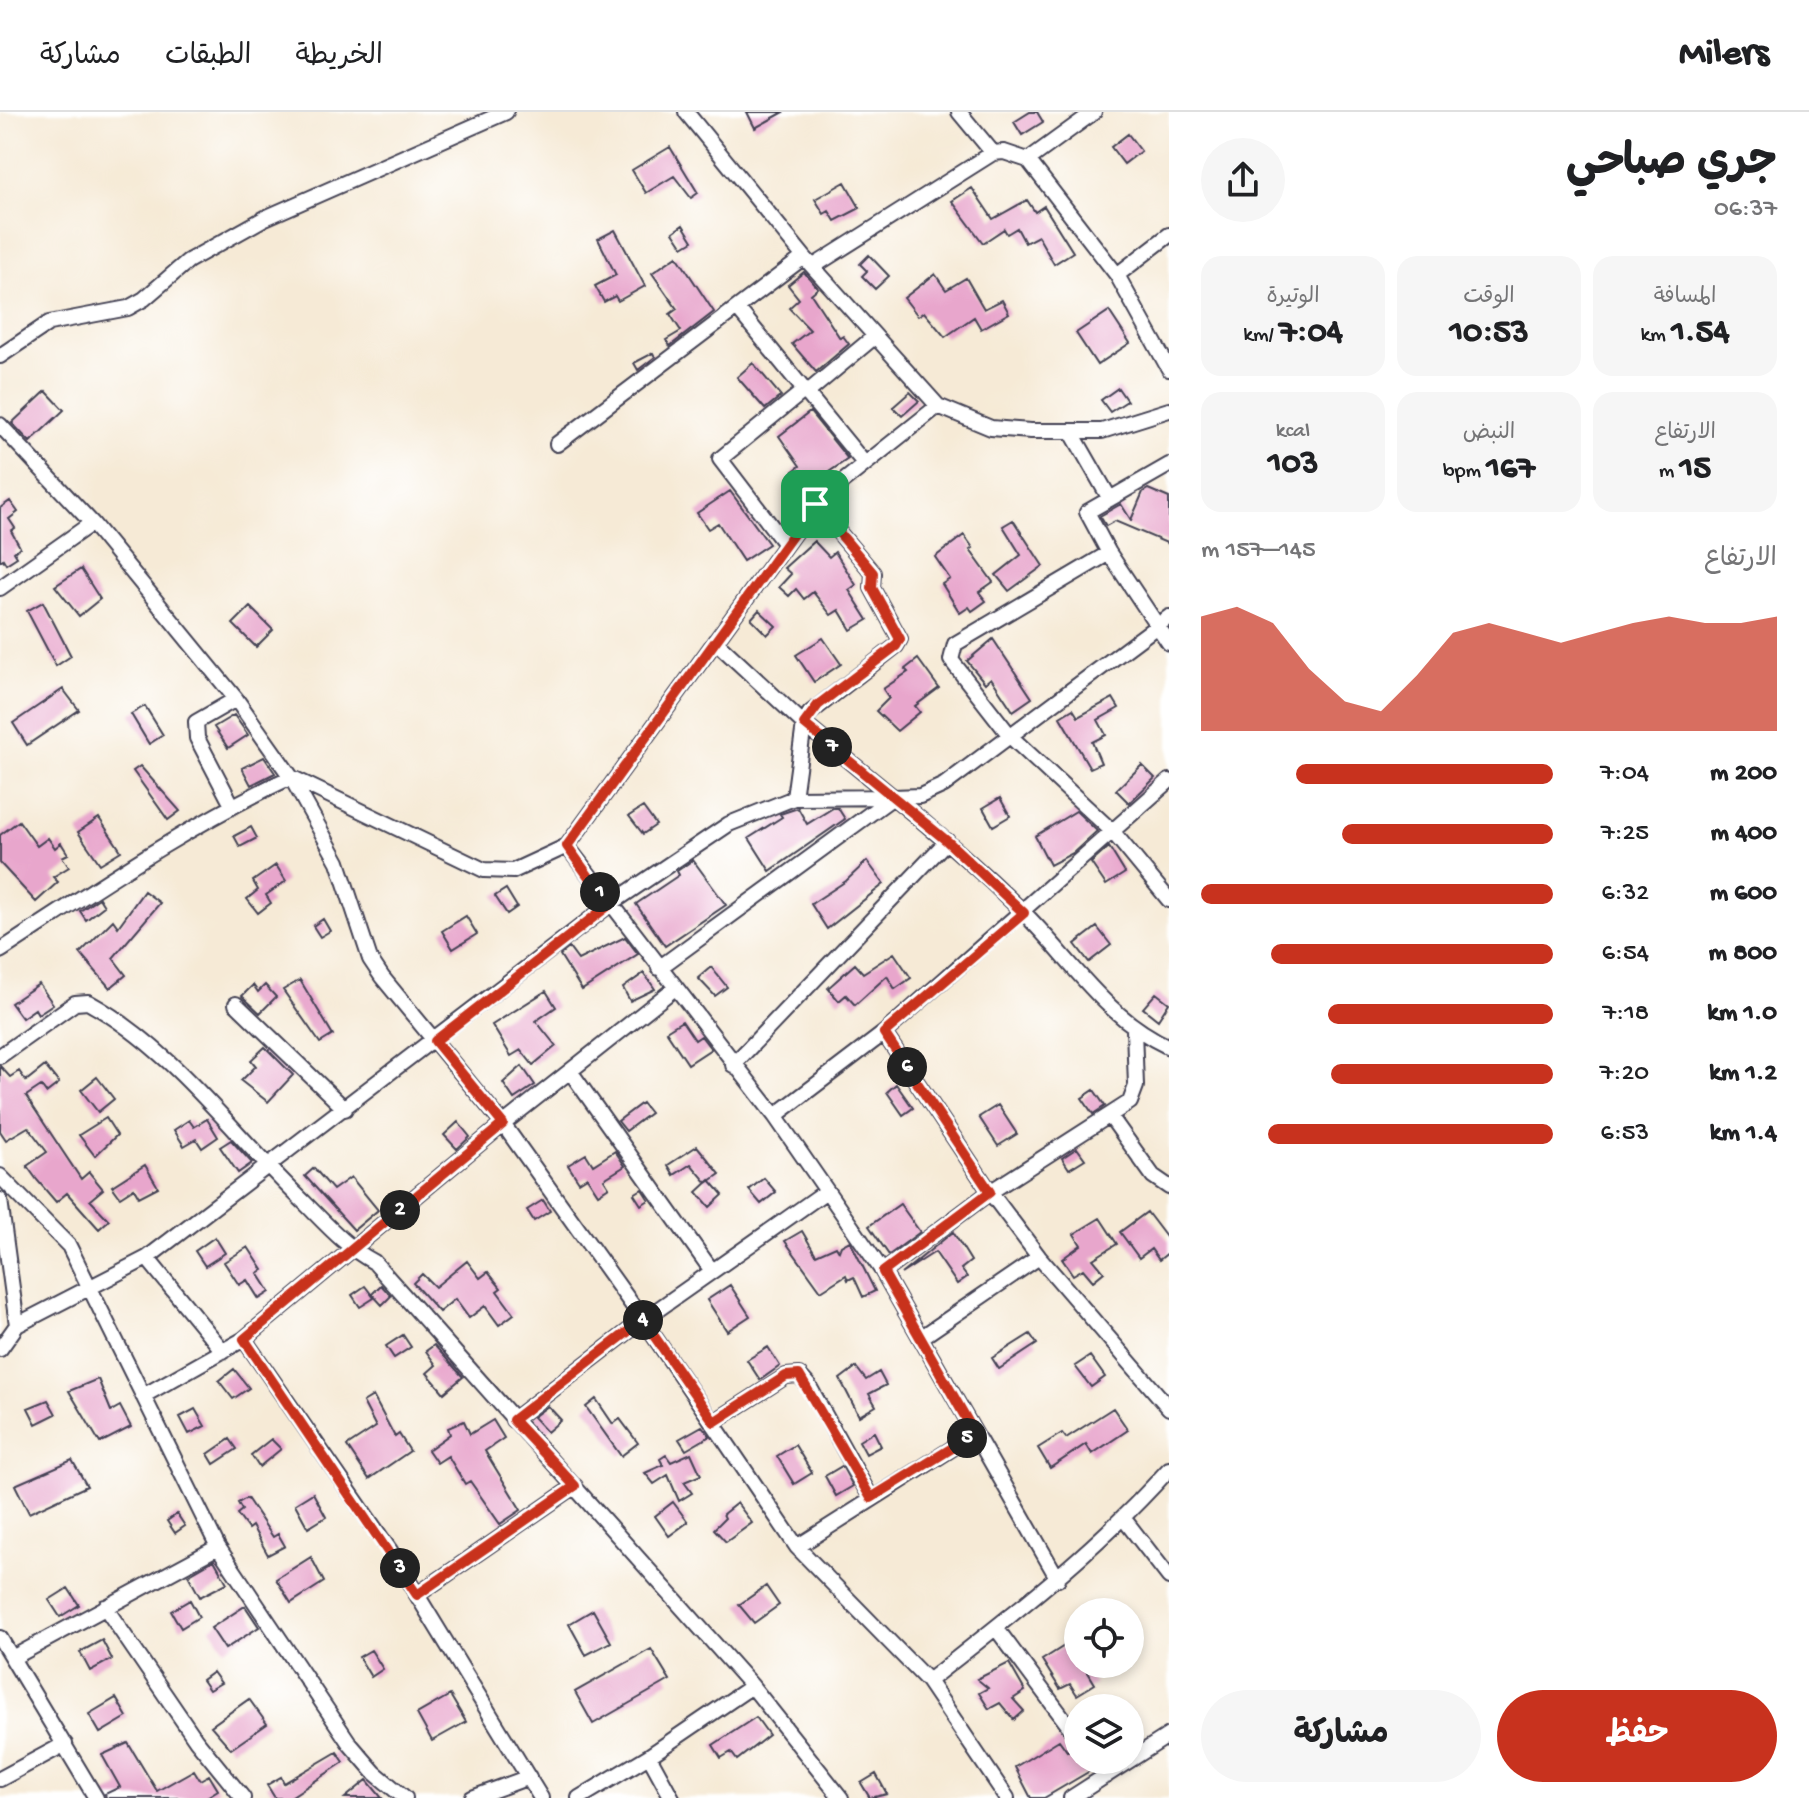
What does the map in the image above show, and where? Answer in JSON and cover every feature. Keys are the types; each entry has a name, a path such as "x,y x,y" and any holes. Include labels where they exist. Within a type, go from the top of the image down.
{"street":[{"path":"0,356 49,323 128,308 144,299 188,261 265,218 506,112"},
{"path":"686,112 809,262 938,406 991,428 1071,431 1123,427 1169,410"},
{"path":"959,112 993,153"},
{"path":"1028,160 1094,112"},
{"path":"557,444 737,308 993,153 1004,152 1028,160 1117,275 1169,369"},
{"path":"1117,275 1169,235"},
{"path":"737,308 864,463"},
{"path":"785,544 720,459 874,337"},
{"path":"291,777 484,870 513,871 567,846 815,504 938,406"},
{"path":"0,425 92,523 236,699 291,777 338,862 370,959 503,1124 714,1422 797,1547 928,1681 1007,1798"},
{"path":"1071,431 1110,499"},
{"path":"1169,465 1087,512 1109,553 1163,622 1169,643"},
{"path":"794,798 804,724 818,705 896,646 900,639 872,588 873,573 815,504"},
{"path":"0,588 92,523"},
{"path":"1109,553 955,644 950,652 951,660 1011,737 1113,832 1169,900"},
{"path":"0,1349 17,1325 147,1258 435,1041 609,905 729,824 794,798 920,796 944,785 1163,622"},
{"path":"715,641 804,724 947,841 1024,913 1107,1007 1134,1029 1169,1047"},
{"path":"232,805 195,729 196,722 236,699"},
{"path":"0,951 136,862 232,805 291,777"},
{"path":"775,1116 884,1033 1024,913 1169,781"},
{"path":"659,968 893,797"},
{"path":"733,1065 947,841"},
{"path":"567,846 609,905 697,1012 733,1065 775,1116 883,1272 1058,1579"},
{"path":"143,1396 244,1339 503,1124 675,988"},
{"path":"0,1056 75,1003 88,1002 174,1065 268,1168 352,1250 374,1262 752,1686 841,1798"},
{"path":"236,1004 345,1109"},
{"path":"883,1272 990,1192 1130,1102 1136,1086 1134,1029"},
{"path":"884,1033 990,1192 1039,1257 1169,1408"},
{"path":"570,1071 712,1271"},
{"path":"1110,1116 1153,1176 1169,1187"},
{"path":"0,1176 69,1246 87,1288 218,1547 350,1744 375,1773 405,1798"},
{"path":"513,1420 643,1320 825,1192"},
{"path":"0,1200 17,1325"},
{"path":"922,1337 1039,1257"},
{"path":"147,1258 223,1351"},
{"path":"244,1339 417,1595 541,1798"},
{"path":"714,1422 786,1376 799,1375 871,1498"},
{"path":"797,1547 975,1434"},
{"path":"928,1681 1058,1579 1124,1519 1169,1469"},
{"path":"417,1595 575,1486"},
{"path":"1124,1519 1169,1577"},
{"path":"14,1657 218,1547"},
{"path":"105,1607 196,1740 243,1798"},
{"path":"996,1628 1064,1719"},
{"path":"0,1638 96,1798"},
{"path":"579,1798 649,1756 752,1686"},
{"path":"1071,1798 1169,1735"},
{"path":"0,1779 65,1744"},
{"path":"649,1756 672,1798"},
{"path":"472,1798 529,1777"}],"building":[{"path":"747,112 784,112 755,128"},
{"path":"1030,112 1037,112 1043,122 1022,135 1014,122"},
{"path":"1128,134 1141,151 1124,164 1111,147"},
{"path":"670,147 698,193 691,198 674,176 646,193 632,170"},
{"path":"845,182 860,208 835,221 829,211 824,214 815,199"},
{"path":"972,188 993,219 1027,200 1035,212 1044,206 1073,252 1054,264 1038,236 1025,243 1017,228 1007,234 1004,229 983,243 952,201"},
{"path":"683,225 693,241 683,247 673,232"},
{"path":"615,230 645,286 618,301 615,296 604,302 595,286 616,275 598,239"},
{"path":"869,255 889,276 875,289 862,276 867,271 860,264"},
{"path":"677,256 714,312 670,346 666,340 681,331 670,314 677,309 652,273"},
{"path":"804,272 818,288 811,294 840,338 843,336 849,344 816,372 792,344 810,330 789,308 799,299 788,285"},
{"path":"935,274 946,290 966,278 984,309 1002,300 1009,313 981,329 974,317 945,337 924,312 918,316 904,298"},
{"path":"1109,311 1130,343 1097,365 1076,333"},
{"path":"653,353 655,357 638,370 634,363"},
{"path":"753,363 781,396 765,409 737,377"},
{"path":"1118,388 1127,401 1110,412 1101,400"},
{"path":"46,391 64,410 30,442 12,423"},
{"path":"910,392 919,401 902,416 893,407"},
{"path":"810,412 848,459 805,488 793,471 800,466 779,436"},
{"path":"1148,489 1169,498 1169,544 1115,521 1106,526 1100,516 1121,504 1131,520 1143,492"},
{"path":"730,491 769,544 743,561 718,523 708,529 697,513"},
{"path":"10,501 18,512 9,519 15,528 11,531 20,547 14,552 17,557 6,564 3,559 0,561 0,508"},
{"path":"1013,520 1043,566 1009,591 996,575 1021,555 1003,526"},
{"path":"964,535 973,548 970,550 993,582 979,592 986,601 972,611 969,607 960,613 942,584 950,579 935,557"},
{"path":"814,541 829,557 835,552 856,585 849,590 868,620 851,630 839,610 831,615 813,592 804,599 796,589 789,596 779,587 791,574 784,568"},
{"path":"81,569 100,599 79,616 55,586"},
{"path":"43,602 71,656 56,666 27,611"},
{"path":"250,607 273,630 256,647 233,624"},
{"path":"759,610 776,626 767,635 751,619"},
{"path":"823,638 841,664 814,682 796,655"},
{"path":"993,639 1032,698 1013,711 991,678 985,683 967,661"},
{"path":"918,659 939,688 915,706 920,712 897,731 876,711 889,698 883,689 908,672 905,669"},
{"path":"63,689 79,710 27,745 13,723"},
{"path":"1113,698 1119,708 1098,720 1106,735 1092,742 1101,763 1090,768 1060,717 1073,709 1078,717"},
{"path":"145,706 163,735 149,744 131,714"},
{"path":"234,715 248,735 228,748 214,727"},
{"path":"264,757 275,773 251,785 242,768"},
{"path":"1142,765 1155,778 1129,803 1116,790"},
{"path":"140,766 180,811 168,820 133,771"},
{"path":"1000,798 1010,816 993,826 983,808"},
{"path":"643,807 656,825 643,834 629,816"},
{"path":"798,808 807,824 833,808 838,808 845,819 770,871 749,838 782,817 780,814"},
{"path":"1076,811 1097,831 1073,853 1050,865 1035,836"},
{"path":"99,818 121,851 100,864 78,832"},
{"path":"19,821 37,846 48,838 55,848 61,843 68,854 62,857 69,867 53,877 58,882 36,902 0,863 0,835"},
{"path":"251,827 257,838 240,847 234,836"},
{"path":"1109,847 1125,873 1106,885 1091,863"},
{"path":"693,860 726,905 665,946 636,904 679,875 677,871"},
{"path":"867,861 884,884 827,929 811,904 846,881"},
{"path":"276,865 286,881 266,895 271,903 258,913 247,899 258,890 253,881"},
{"path":"506,889 517,907 507,914 495,896"},
{"path":"144,891 160,903 113,958 126,975 110,988 80,953 113,920 118,927"},
{"path":"99,898 104,906 86,920 80,911"},
{"path":"466,916 477,934 453,949 442,931"},
{"path":"323,919 330,931 320,937 313,926"},
{"path":"1097,927 1111,945 1089,962 1075,944"},
{"path":"625,937 638,954 582,990 560,955 569,948 578,960"},
{"path":"894,953 911,978 895,989 887,976 855,1005 846,995 839,1001 828,988 855,964 863,973"},
{"path":"711,967 727,987 715,996 698,978"},
{"path":"644,973 655,989 630,1001 623,988"},
{"path":"300,980 333,1035 320,1043 283,990"},
{"path":"39,984 53,1004 38,1014 35,1009 22,1018 11,1003"},
{"path":"253,985 258,992 265,985 276,997 260,1013 242,996"},
{"path":"546,991 556,1007 536,1021 556,1046 533,1065 521,1050 511,1056 492,1025"},
{"path":"1156,993 1169,1003 1158,1020 1143,1008"},
{"path":"682,1021 695,1040 701,1036 711,1049 688,1064 666,1031"},
{"path":"265,1047 293,1075 268,1102 241,1081 256,1066 251,1060"},
{"path":"0,1066 10,1077 19,1071 26,1081 45,1066 59,1083 46,1093 41,1086 26,1096 81,1179 89,1172 103,1189 90,1200 109,1220 99,1229 67,1193 56,1202 27,1166 47,1152 28,1127 6,1140 0,1131"},
{"path":"522,1066 535,1085 514,1099 503,1083"},
{"path":"97,1077 114,1099 98,1112 81,1090"},
{"path":"896,1084 913,1108 903,1115 887,1092"},
{"path":"1094,1090 1105,1106 1093,1114 1082,1098"},
{"path":"642,1103 650,1113 626,1131 618,1121"},
{"path":"998,1105 1017,1134 998,1146 979,1117"},
{"path":"106,1118 117,1135 95,1156 79,1135"},
{"path":"207,1119 218,1137 202,1148 196,1139 184,1146 174,1130 189,1120 194,1127"},
{"path":"458,1122 470,1137 457,1149 444,1135"},
{"path":"231,1140 252,1163 238,1173 220,1147"},
{"path":"697,1146 720,1174 707,1183 691,1164 674,1175 668,1165"},
{"path":"1077,1148 1085,1159 1069,1169 1062,1158"},
{"path":"615,1151 625,1166 604,1179 609,1187 598,1194 587,1177 579,1182 568,1165 586,1154 593,1165"},
{"path":"145,1165 158,1187 139,1197 134,1188 120,1197 112,1186"},
{"path":"314,1168 333,1190 351,1177 378,1210 354,1230 305,1176"},
{"path":"764,1178 776,1192 761,1204 749,1190"},
{"path":"710,1180 723,1195 710,1207 697,1192"},
{"path":"642,1189 649,1200 641,1205 634,1194"},
{"path":"543,1200 550,1211 534,1221 527,1210"},
{"path":"900,1204 920,1232 889,1255 869,1226"},
{"path":"1147,1212 1169,1241 1169,1252 1159,1260 1151,1249 1139,1258 1120,1232"},
{"path":"1100,1218 1117,1244 1093,1259 1104,1272 1093,1281 1083,1269 1073,1275 1062,1259 1081,1245 1074,1234"},
{"path":"802,1231 816,1255 836,1246 839,1251 850,1241 875,1291 863,1297 854,1277 848,1280 846,1275 821,1291 785,1241"},
{"path":"953,1232 971,1261 961,1269 967,1277 957,1284 935,1252 901,1274"},
{"path":"215,1237 225,1253 205,1266 195,1251"},
{"path":"248,1247 263,1270 258,1273 270,1292 259,1299 247,1280 239,1285 224,1262"},
{"path":"467,1261 480,1278 488,1272 501,1288 497,1291 514,1314 499,1325 485,1306 469,1318 455,1299 439,1312 413,1283 422,1274 435,1287"},
{"path":"381,1285 391,1296 382,1305 372,1294"},
{"path":"730,1285 750,1316 727,1331 707,1300"},
{"path":"365,1286 374,1298 360,1307 352,1295"},
{"path":"1030,1334 1037,1344 999,1369 992,1358"},
{"path":"403,1335 411,1347 394,1358 386,1346"},
{"path":"434,1345 463,1377 444,1393 427,1373 436,1365 426,1351"},
{"path":"768,1347 780,1366 760,1380 747,1360"},
{"path":"1090,1356 1105,1377 1091,1387 1075,1366"},
{"path":"856,1367 866,1380 879,1372 886,1385 869,1394 876,1406 859,1416 840,1379"},
{"path":"234,1369 249,1388 233,1399 219,1381"},
{"path":"98,1379 111,1411 120,1406 131,1427 100,1443 69,1391"},
{"path":"373,1396 395,1437 399,1434 410,1451 369,1479 347,1446 376,1427 363,1402"},
{"path":"596,1399 613,1424 620,1419 638,1443 621,1456 586,1407"},
{"path":"48,1400 56,1414 36,1424 28,1408"},
{"path":"548,1406 561,1420 547,1432 533,1417"},
{"path":"1113,1408 1128,1430 1092,1454 1086,1444 1050,1468 1038,1448 1062,1433 1066,1438"},
{"path":"195,1409 205,1426 189,1434 180,1417"},
{"path":"493,1420 504,1438 485,1451 521,1510 500,1524 470,1481 465,1484 448,1456 437,1463 428,1450 450,1434 448,1428 464,1421 470,1434"},
{"path":"702,1426 710,1436 686,1450 679,1439"},
{"path":"874,1432 881,1446 866,1454 859,1441"},
{"path":"230,1439 237,1449 214,1464 208,1454"},
{"path":"271,1439 281,1449 259,1467 251,1455"},
{"path":"795,1445 812,1473 794,1484 777,1456"},
{"path":"691,1453 701,1475 684,1482 692,1493 679,1501 668,1475 654,1484 645,1473 663,1465 660,1459 666,1455 671,1462"},
{"path":"72,1460 87,1486 29,1513 15,1485"},
{"path":"842,1466 853,1486 836,1496 825,1476"},
{"path":"313,1493 326,1517 308,1528 295,1504"},
{"path":"247,1498 273,1537 278,1534 285,1546 268,1555 252,1526 248,1529 237,1514 242,1510 238,1503"},
{"path":"673,1502 688,1522 669,1536 655,1516"},
{"path":"737,1503 752,1523 726,1542 714,1529 725,1518 723,1514"},
{"path":"177,1514 185,1526 175,1533 167,1521"},
{"path":"311,1557 324,1582 291,1603 276,1579"},
{"path":"214,1560 227,1583 200,1597 188,1575"},
{"path":"766,1586 779,1605 754,1623 739,1605"},
{"path":"68,1588 79,1605 60,1617 49,1600"},
{"path":"190,1600 199,1617 181,1628 171,1611"},
{"path":"245,1606 259,1627 225,1649 211,1628"},
{"path":"593,1610 611,1642 586,1655 569,1624"},
{"path":"102,1640 112,1659 90,1671 80,1652"},
{"path":"1064,1646 1064,1678 1091,1678 1095,1684 1079,1694 1070,1684 1060,1689 1042,1660"},
{"path":"651,1649 670,1680 593,1724 575,1692"},
{"path":"371,1650 383,1669 371,1677 359,1657"},
{"path":"1009,1663 1025,1691 1013,1699 1024,1711 1014,1720 1000,1703 989,1709 979,1693 988,1688 977,1679"},
{"path":"213,1672 221,1683 209,1690 202,1680"},
{"path":"450,1695 466,1722 432,1741 417,1714"},
{"path":"116,1698 127,1717 100,1733 89,1714"},
{"path":"249,1699 267,1724 231,1749 211,1726"},
{"path":"756,1717 769,1735 737,1760 731,1752 721,1758 713,1745"},
{"path":"1059,1740 1064,1747 1064,1774 1085,1774 1044,1798 1031,1798 1015,1767"},
{"path":"128,1743 157,1791 194,1770 200,1780 209,1775 218,1790 205,1798 106,1798 105,1794 120,1787 102,1755"},
{"path":"337,1752 344,1762 289,1798 275,1798 267,1785 281,1777 284,1783"},
{"path":"876,1774 887,1794 870,1798 861,1783"},
{"path":"367,1780 382,1798 345,1798"}],"route":[{"path":"815,504 873,573 872,588 900,639 896,646 818,705 804,724 947,841 1024,913 884,1033 990,1192 883,1272 975,1434 871,1498 809,1386 799,1375 786,1376 714,1422 643,1320 513,1420 575,1486 417,1595 389,1549 244,1339 503,1124 435,1041 609,905 567,846 815,504"}]}
